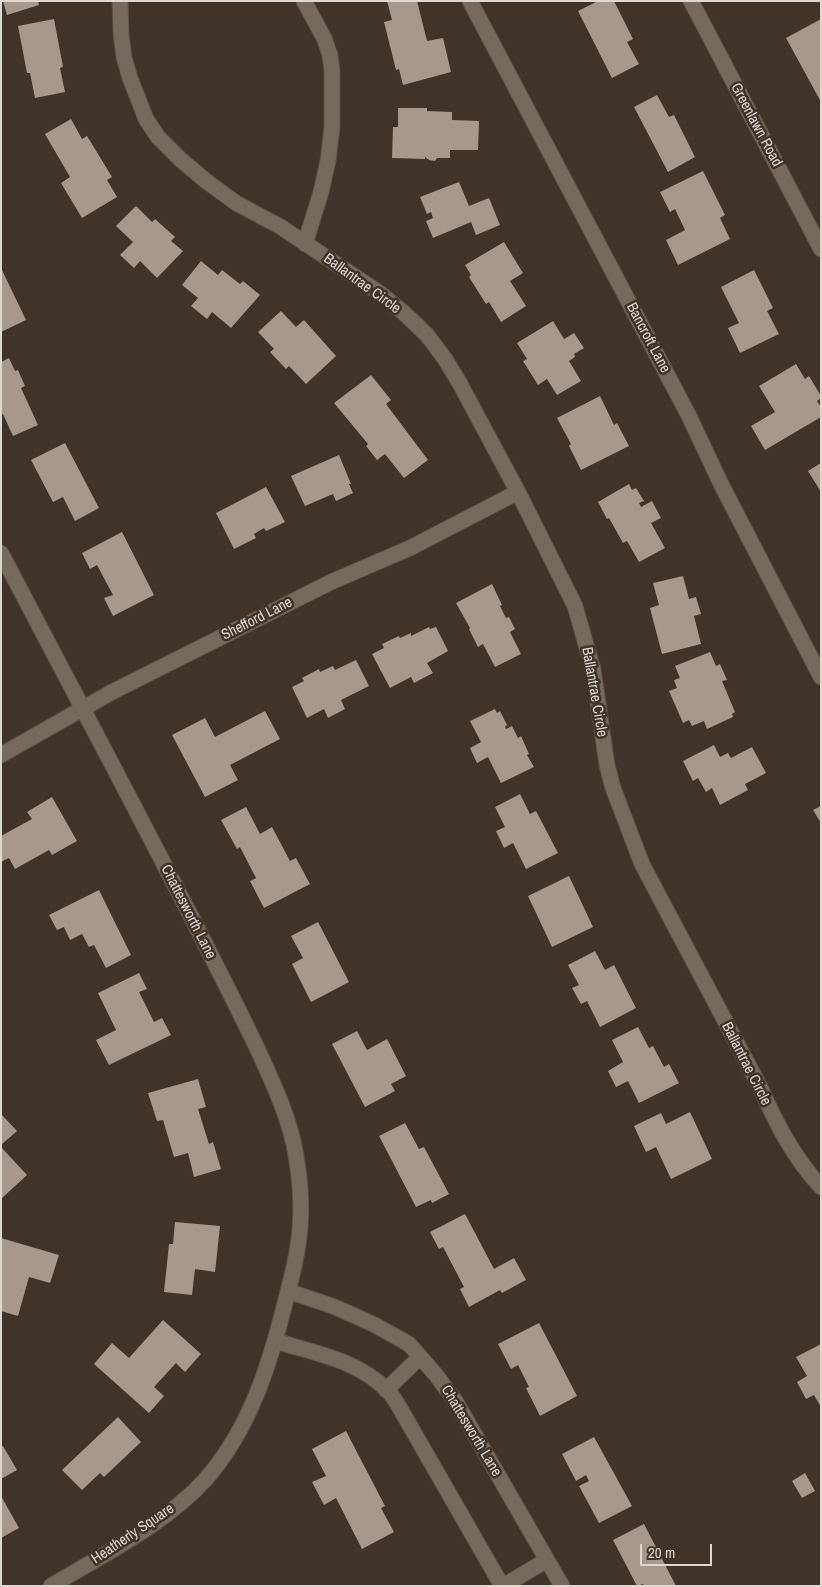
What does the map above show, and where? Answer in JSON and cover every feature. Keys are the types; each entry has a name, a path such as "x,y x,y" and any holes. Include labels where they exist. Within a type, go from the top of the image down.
{"street":[{"name":"Ballantrae Circle","path":"120,1 121,34 130,78 146,119 158,137 180,159 236,203 281,227 381,294 427,335 460,382 575,606 593,669 607,765 613,788 642,864 760,1088 775,1121 807,1172 821,1188"},
{"path":"304,1 324,38 330,55 332,71 332,127 328,161 321,192 305,244"},
{"name":"Bancroft Lane","path":"470,1 689,416 721,484 821,677"},
{"name":"Greenlawn Road","path":"691,1 821,249"},
{"name":"Shefford Lane","path":"1,755 83,708 331,582 410,548 518,492"},
{"name":"Chattesworth Lane","path":"1,553 239,1010 281,1099 296,1154 301,1198 297,1256 276,1341"},
{"name":"Chattesworth Lane","path":"288,1291 335,1307 375,1325 409,1344 456,1402 562,1586"},
{"path":"276,1341 345,1362 371,1375 386,1390 405,1417 503,1586 547,1560"},
{"name":"Heatherly Square","path":"50,1586 148,1527 191,1494 205,1480 222,1459 246,1420 276,1341"},
{"path":"386,1390 420,1357"}],"building":[{"path":"3,1 38,1 39,5 7,15"},
{"path":"387,1 417,1 427,41 443,38 451,72 403,85 399,69 396,70 384,22 392,20"},
{"path":"598,1 614,1 633,39 627,42 639,64 612,78 578,11"},
{"path":"54,19 63,67 60,68 65,92 35,98 30,73 27,73 18,26"},
{"path":"821,19 821,102 786,38"},
{"path":"657,95 669,117 674,115 695,157 668,172 634,107"},
{"path":"398,108 427,108 427,111 452,112 452,120 479,121 478,150 450,150 450,158 437,158 435,161 425,157 425,159 392,158 393,127 398,127"},
{"path":"71,119 82,139 87,136 112,177 107,180 117,197 82,218 61,183 70,177 45,134"},
{"path":"703,171 725,215 720,218 730,239 678,265 666,240 685,230 675,209 670,212 660,192"},
{"path":"459,182 469,206 489,198 500,225 476,235 471,222 433,238 426,221 433,218 431,212 427,214 420,197"},
{"path":"136,206 152,222 155,219 175,237 171,241 183,251 157,278 140,261 134,268 120,255 133,242 116,226"},
{"path":"504,242 523,273 510,281 526,306 501,322 489,302 486,304 469,277 471,275 465,265"},
{"path":"201,261 218,275 222,270 240,284 243,281 260,295 231,328 212,312 207,319 191,306 198,298 182,285"},
{"path":"1,268 26,320 1,332"},
{"path":"754,270 773,308 767,311 779,334 740,353 728,328 739,323 721,287"},
{"path":"281,311 296,327 304,320 336,356 306,384 289,366 286,369 270,352 274,349 258,332"},
{"path":"553,321 564,339 574,333 584,348 574,354 575,357 569,361 581,381 557,395 547,379 538,385 523,361 527,359 517,343"},
{"path":"9,358 15,371 18,370 25,386 21,388 38,425 13,436 3,414 1,415 1,362"},
{"path":"796,364 805,379 809,376 821,396 817,401 821,407 821,417 765,450 751,426 775,412 759,386"},
{"path":"371,375 391,400 386,404 428,460 404,478 385,454 377,460 366,446 368,444 334,403"},
{"path":"600,396 614,425 617,423 629,446 581,470 569,446 571,444 557,418"},
{"path":"65,443 99,508 75,521 63,497 53,502 31,460"},
{"path":"339,455 353,493 336,501 333,494 305,506 291,476"},
{"path":"821,463 821,492 808,471"},
{"path":"629,484 632,490 636,488 644,501 639,503 641,507 652,501 661,518 651,523 665,548 639,562 627,541 623,543 598,502"},
{"path":"266,487 285,522 266,531 264,528 254,534 256,538 234,549 216,513"},
{"path":"122,532 154,595 113,616 104,598 113,595 97,565 90,569 82,553"},
{"path":"683,576 689,599 696,597 701,614 694,616 701,644 662,654 650,608 659,605 653,583"},
{"path":"492,584 506,618 509,617 515,629 510,632 521,654 495,667 483,644 478,647 456,603"},
{"path":"429,627 430,629 436,627 448,651 427,663 433,673 414,683 411,677 390,688 372,654 384,648 382,644 399,636 400,638 411,633 411,636"},
{"path":"710,652 716,666 720,664 727,680 722,681 735,712 732,714 733,717 707,729 704,721 692,726 689,720 683,723 669,691 677,688 674,680 680,678 675,666"},
{"path":"356,660 369,686 341,700 345,709 328,718 324,709 307,718 292,687 304,681 302,678 319,669 320,672 333,666 335,670"},
{"path":"495,709 497,713 500,711 507,725 506,729 512,726 518,738 521,736 529,754 527,755 534,767 501,783 488,757 477,763 470,748 481,742 470,721"},
{"path":"265,711 280,739 230,765 238,780 205,797 172,735 205,718 215,737"},
{"path":"714,745 720,757 728,753 731,758 752,747 766,773 745,784 748,790 720,805 712,788 706,792 698,778 693,781 683,761"},
{"path":"520,794 530,814 536,811 558,853 526,869 513,843 504,848 496,831 505,827 495,807"},
{"path":"52,797 77,841 52,855 49,850 15,869 9,858 1,862 1,836 32,819 27,812"},
{"path":"821,806 821,823 813,810"},
{"path":"246,807 260,834 272,827 290,861 296,858 310,884 264,908 250,881 256,878 240,847 237,849 221,820"},
{"path":"569,876 593,927 552,947 528,896"},
{"path":"99,890 131,955 106,968 94,945 89,947 82,934 70,940 64,927 57,930 49,915"},
{"path":"318,922 349,982 311,1002 292,964 303,958 291,936"},
{"path":"595,951 605,970 614,965 636,1008 600,1027 587,1001 581,1004 572,988 579,985 568,965"},
{"path":"139,973 147,989 139,992 154,1022 162,1018 171,1035 109,1065 96,1040 116,1030 98,993"},
{"path":"638,1027 649,1048 653,1046 664,1067 669,1064 679,1083 639,1103 628,1081 616,1087 608,1071 623,1062 612,1040"},
{"path":"357,1031 367,1050 387,1039 406,1076 391,1084 395,1091 365,1107 332,1044"},
{"path":"198,1079 206,1107 198,1109 209,1144 213,1142 221,1169 194,1177 188,1153 174,1157 163,1120 157,1121 148,1093"},
{"path":"690,1112 712,1159 671,1179 656,1147 646,1152 634,1126 661,1113 666,1124"},
{"path":"1,1114 17,1131 1,1145"},
{"path":"405,1123 419,1149 424,1147 449,1194 432,1203 431,1200 416,1207 379,1136"},
{"path":"1,1147 27,1175 1,1199"},
{"path":"465,1214 494,1269 514,1258 526,1280 502,1293 500,1290 469,1307 460,1289 464,1287 443,1247 439,1249 430,1232"},
{"path":"175,1222 220,1226 215,1272 195,1269 192,1295 164,1292 169,1244 173,1244"},
{"path":"1,1238 59,1255 50,1283 29,1277 18,1316 1,1311"},
{"path":"163,1320 201,1354 185,1372 176,1363 154,1387 164,1396 149,1413 94,1364 112,1343 129,1358"},
{"path":"539,1323 577,1396 540,1416 526,1388 529,1387 518,1365 511,1369 498,1344"},
{"path":"821,1344 821,1407 814,1395 806,1399 797,1382 807,1376 796,1357"},
{"path":"118,1417 141,1442 104,1477 100,1473 82,1490 62,1470"},
{"path":"346,1431 385,1506 381,1508 394,1532 362,1549 336,1498 324,1505 312,1482 326,1476 312,1449"},
{"path":"594,1437 632,1506 599,1523 579,1486 589,1481 586,1475 576,1481 562,1454"},
{"path":"3,1446 17,1470 1,1479 1,1447"},
{"path":"805,1473 815,1491 802,1498 792,1481"},
{"path":"1,1496 19,1528 1,1538"},
{"path":"644,1524 676,1586 644,1586 643,1584 637,1586 613,1540"}]}
